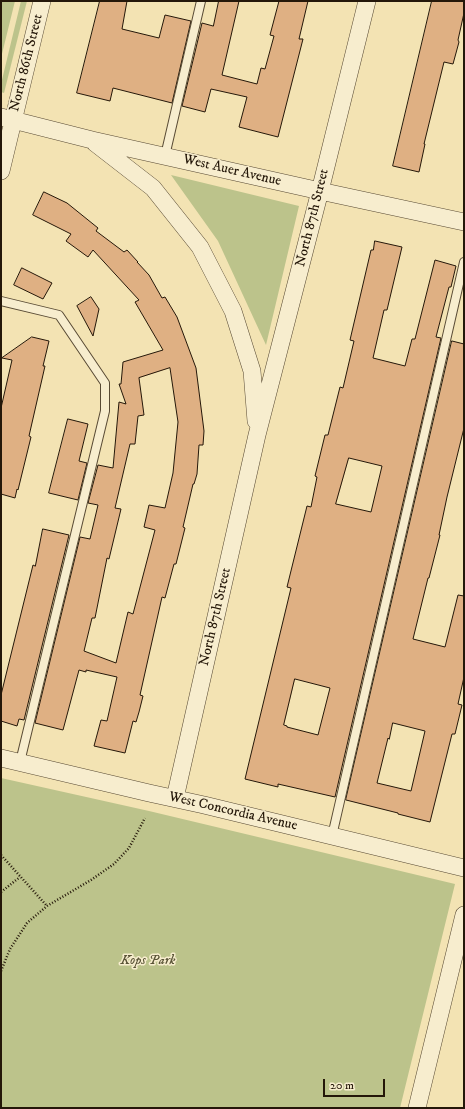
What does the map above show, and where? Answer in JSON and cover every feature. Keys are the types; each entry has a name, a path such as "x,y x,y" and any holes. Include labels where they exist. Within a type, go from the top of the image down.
{"street":[{"name":"North 86th Street","path":"1,171 7,118 42,1"},
{"name":"North 87th Street","path":"175,798 257,435 367,1"},
{"name":"West Auer Avenue","path":"7,118 92,140 464,222"},
{"name":"North 87th Street","path":"92,140 152,188 200,247 233,311 252,371 257,435"},
{"name":"West Concordia Avenue","path":"1,758 175,798 464,868"},
{"path":"417,1108 464,914"}],"lane":[{"path":"165,156 201,1"},
{"path":"332,836 464,262"},
{"path":"1,301 59,315 105,383 105,411 20,762"}],"path":[{"path":"1,971 10,949 27,924 47,906 91,880 114,864 129,848 145,818"},
{"path":"1,855 47,906"},
{"path":"1,892 20,877"}],"green space":[{"path":"1,1 15,1 1,58"},
{"path":"21,1 27,1 4,93 1,92 1,84"},
{"path":"171,175 299,206 266,345 218,241"},
{"name":"Kops Park","path":"1,778 149,811 455,884 400,1108 1,1108"}],"building":[{"path":"100,1 127,1 122,29 159,38 165,15 191,21 172,103 113,88 110,101 77,93"},
{"path":"219,1 239,1 222,75 257,84 261,68 265,69 274,36 270,35 279,1 308,1 299,39 303,39 278,137 239,127 247,97 211,89 205,112 182,106 202,23 213,26"},
{"path":"432,1 464,1 464,13 458,40 459,42 453,64 444,62 424,144 419,172 393,166"},
{"path":"44,192 67,203 98,228 96,231 124,252 127,250 149,275 162,298 165,297 177,317 196,368 204,431 203,445 199,445 197,474 193,484 183,527 185,528 176,564 174,564 165,598 162,597 140,695 143,696 136,722 133,721 125,753 94,746 101,720 107,721 117,677 86,670 86,672 79,670 63,730 35,723 80,537 90,539 98,505 88,503 98,465 113,468 119,402 126,404 119,384 121,384 123,362 163,350 135,302 139,300 93,250 88,257 66,241 71,234 33,215","holes":["170,368 178,422 173,473 165,508 149,505 144,527 155,530 133,614 128,612 116,663 84,651 92,618 95,618 107,558 109,559 121,509 115,508 130,444 135,444 138,416 144,415 139,378"]},
{"path":"375,241 402,247 387,310 384,310 373,358 405,366 412,339 415,339 435,260 456,266 436,337 441,338 335,797 278,784 278,787 245,779 291,588 287,587 307,506 311,507 317,477 315,476 325,435 328,435 340,387 343,388 354,341 350,340 371,250 373,250","holes":["349,458 382,466 371,512 336,504","295,679 330,688 318,735 284,725"]},
{"path":"22,268 52,283 43,299 14,285"},
{"path":"91,297 99,309 93,336 77,306"},
{"path":"32,337 49,341 43,366 45,366 29,436 31,437 15,498 1,494 1,408 12,360 2,358"},
{"path":"452,341 464,344 464,428 447,497 440,535 413,639 445,647 458,595 464,596 464,677 458,704 462,705 455,734 452,734 430,822 346,800","holes":["393,723 425,731 411,791 377,783"]},
{"path":"68,419 88,424 79,461 87,463 78,500 49,493"},
{"path":"43,529 69,535 24,720 19,719 17,726 1,721 1,695 33,565 35,566"}]}
